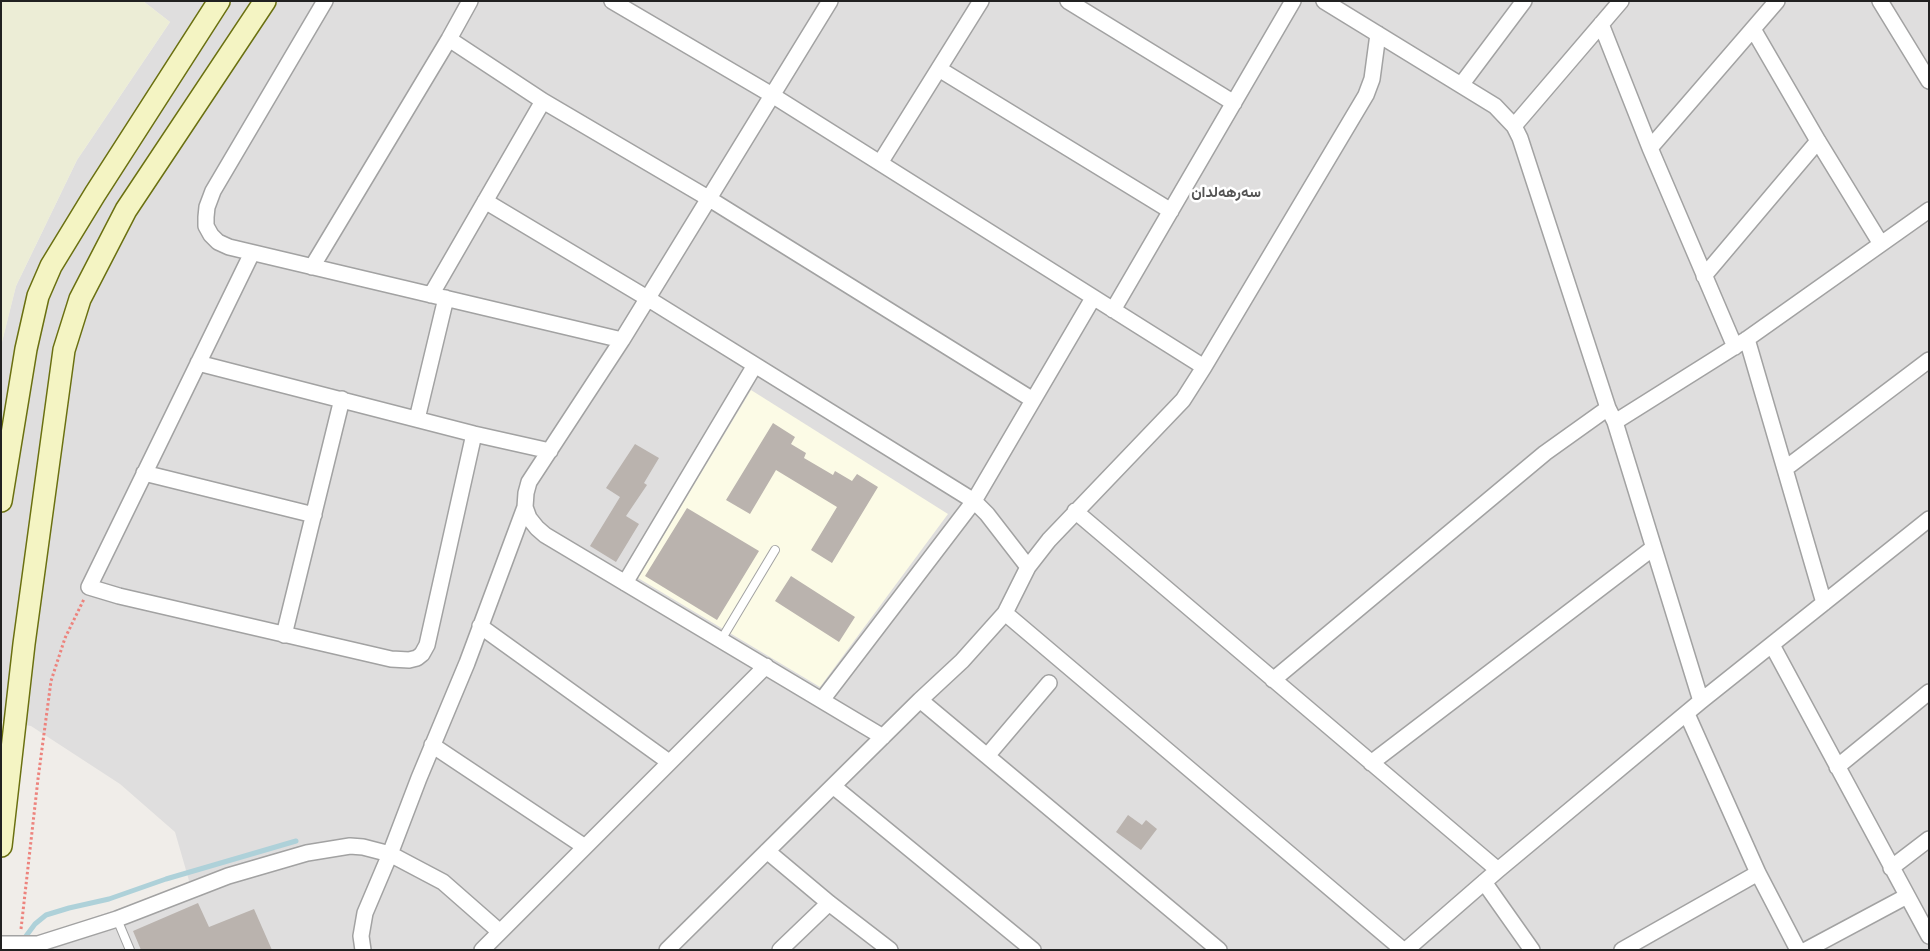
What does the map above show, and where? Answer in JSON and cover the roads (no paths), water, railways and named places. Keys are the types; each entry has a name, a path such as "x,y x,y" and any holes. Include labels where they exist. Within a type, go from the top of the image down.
{"main road":[{"path":"1,502 26,349 38,296 51,266 219,1"},
{"path":"1,846 24,644 64,350 80,299 126,210 264,1"}],"street":[{"path":"325,1 223,172 207,207 206,226 211,235 218,242 229,247 252,253 622,340"},
{"path":"312,267 470,1"},
{"path":"612,1 772,96 1204,367"},
{"path":"363,950 361,936 365,913 467,663 525,507 529,482 622,340 830,1"},
{"path":"880,163 981,1"},
{"path":"1068,1 1234,102"},
{"path":"1113,310 1293,1"},
{"path":"1324,1 1495,106 1514,126 1520,138 1608,408 1615,422 1701,701"},
{"path":"1461,85 1524,1"},
{"path":"1514,126 1621,1"},
{"path":"1650,148 1777,1"},
{"path":"1880,1 1929,81"},
{"path":"1601,24 1650,148 1704,276 1741,343 1786,468 1824,603"},
{"path":"1753,29 1881,244"},
{"path":"667,950 920,700 962,661 1004,613 1028,566 1075,512 1183,400 1366,95 1372,79 1378,34"},
{"path":"449,39 543,101 708,198 1033,400"},
{"path":"939,69 1171,211"},
{"path":"431,295 543,101"},
{"path":"1704,276 1818,141"},
{"path":"485,202 647,298 974,501 987,514 1028,566"},
{"path":"1615,422 1741,343 1929,210"},
{"path":"252,253 89,587 391,660 417,658 422,654 427,645 474,434"},
{"path":"417,419 446,298"},
{"path":"822,700 974,501 1093,298"},
{"path":"1786,468 1929,360"},
{"path":"198,363 474,434 550,451"},
{"path":"625,583 755,365"},
{"path":"284,635 342,399"},
{"path":"1273,680 1545,453 1608,408"},
{"path":"144,473 314,515"},
{"path":"525,507 537,528 545,535 883,737"},
{"path":"1075,512 1498,870"},
{"path":"1004,613 1404,950 1701,701 1929,519"},
{"path":"1371,763 1653,548"},
{"path":"480,626 669,762"},
{"path":"1772,645 1929,936"},
{"path":"482,950 766,666"},
{"path":"987,756 1049,683"},
{"path":"1837,766 1929,692"},
{"path":"920,700 1219,950"},
{"path":"1687,714 1758,873 1798,950"},
{"path":"432,745 585,847"},
{"path":"833,786 1033,950"},
{"path":"1891,868 1929,839"},
{"path":"1,944 38,944 117,918 228,876 307,853 350,846 363,847 390,854 443,882 500,932"},
{"path":"767,851 829,903 890,950"},
{"path":"1622,950 1758,873"},
{"path":"1484,882 1532,950"},
{"path":"1806,950 1907,896"},
{"path":"780,950 829,903"}],"lane":[{"path":"721,640 775,550"},
{"path":"117,918 130,950"}],"waterway":[{"path":"26,936 35,924 46,915 109,899 166,879 296,841"}],"district":[{"name":"سەرهەلدان","path":"1226,194"}]}
